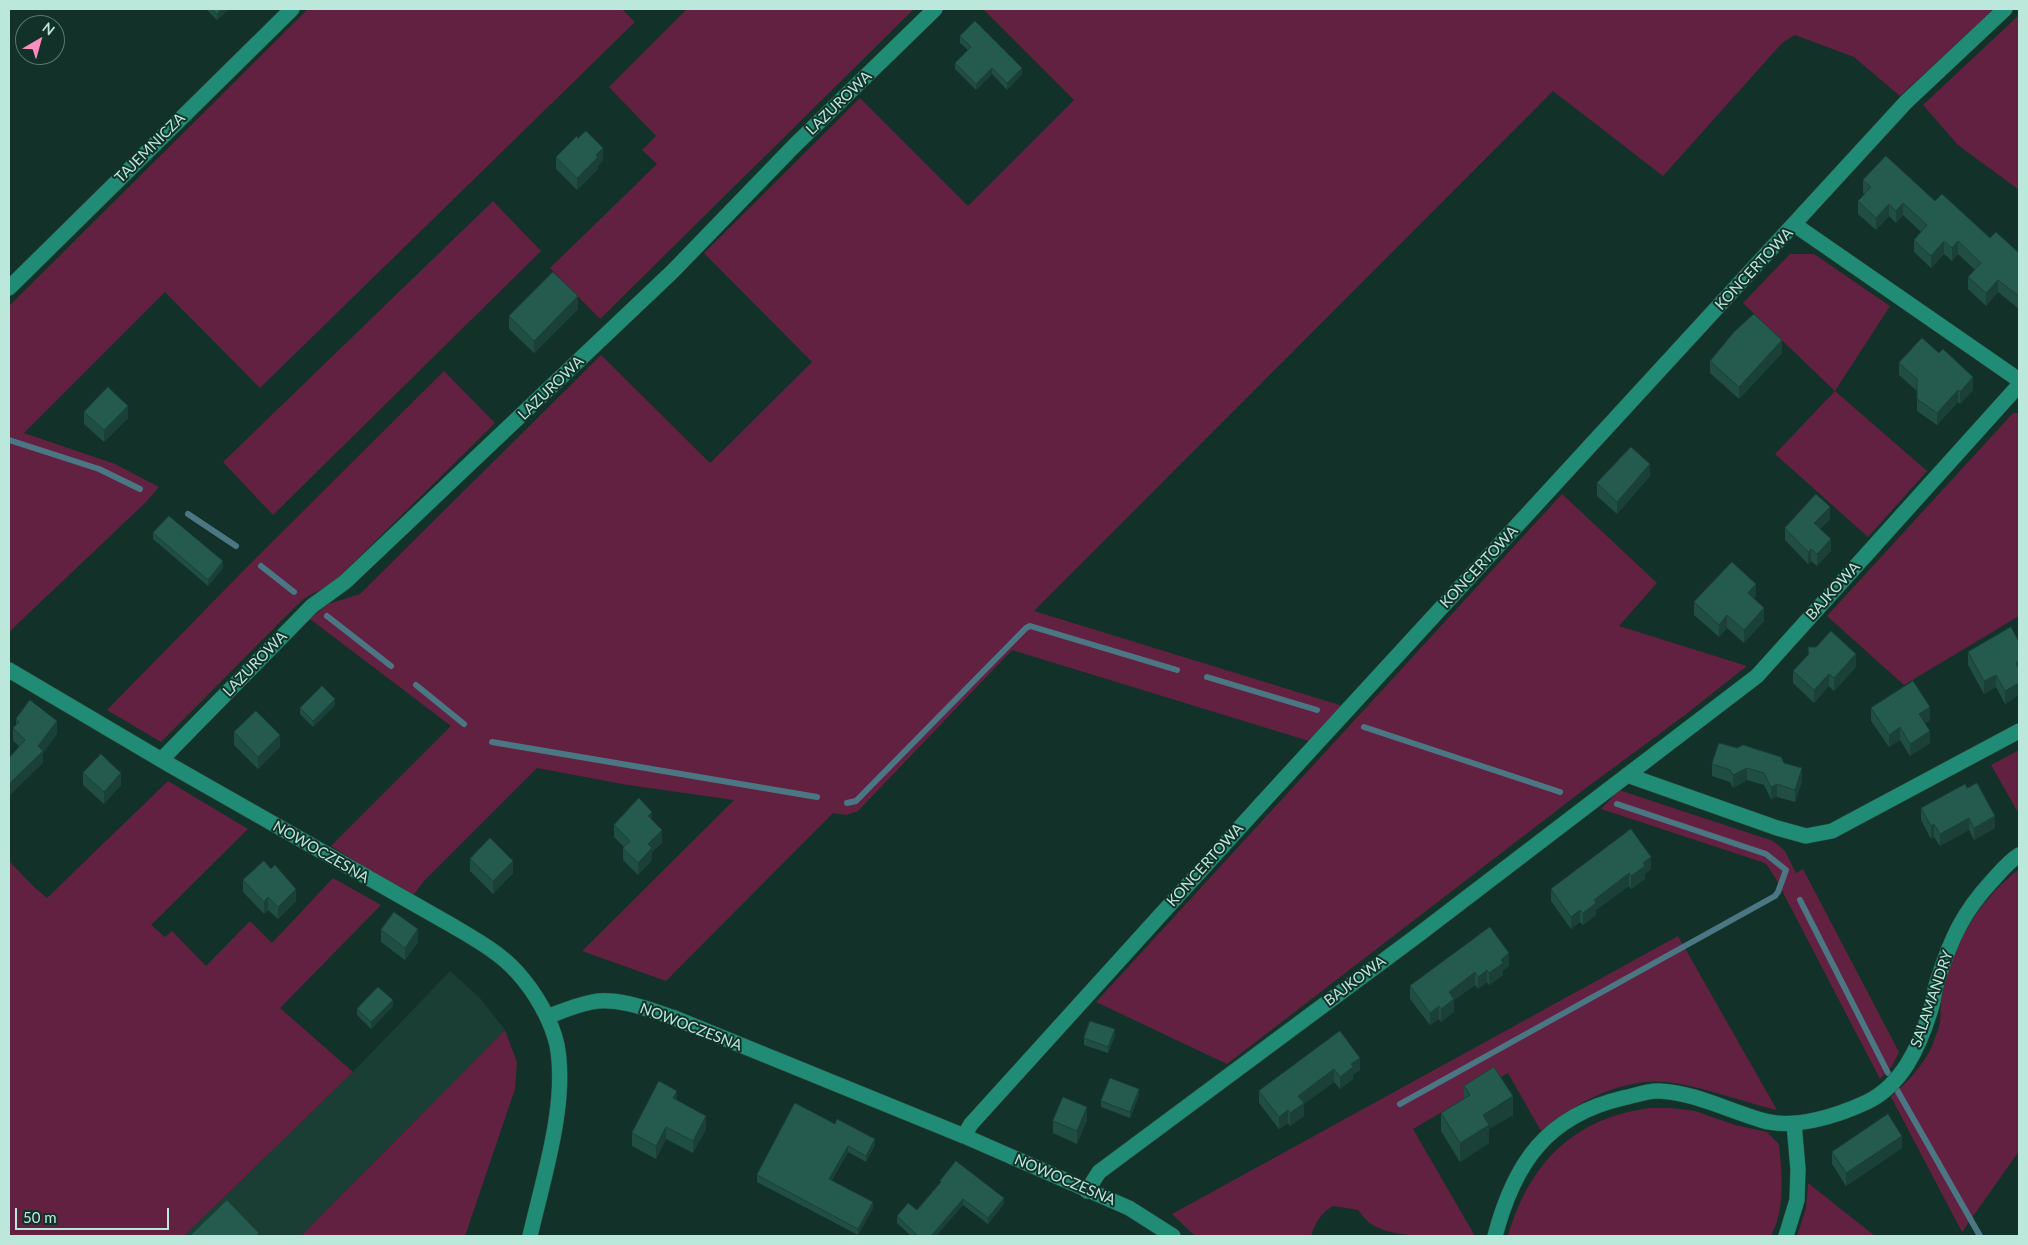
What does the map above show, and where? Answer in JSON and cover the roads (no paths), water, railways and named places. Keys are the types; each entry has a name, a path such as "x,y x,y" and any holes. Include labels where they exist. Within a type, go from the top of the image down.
{"street":[{"name":"TAJEMNICZA","path":"9,288 292,9"},
{"name":"LAZUROWA","path":"161,760 312,606 345,582 381,549 673,271 794,146 935,9"},
{"name":"KONCERTOWA","path":"964,1136 971,1124 1214,855 1906,102 2005,9"},
{"path":"1795,225 2019,380"},
{"name":"BAJKOWA","path":"1087,1191 1099,1172 1418,935 1757,676 2019,385"},
{"name":"NOWOCZESNA","path":"9,670 161,760 484,944 517,971 537,998 547,1017 594,1002 618,1002 640,1006 672,1017 964,1136 1129,1208 1173,1236"},
{"path":"1627,775 1776,828 1806,836 1832,831 2019,731"},
{"name":"SALAMANDRY","path":"1495,1236 1515,1179 1534,1148 1547,1134 1568,1120 1610,1101 1658,1090 1684,1094 1762,1121 1794,1124 1840,1112 1880,1095 1902,1072 1918,1046 1931,1010 1937,982 1959,924 1974,900 2009,862 2019,855"},
{"path":"530,1236 558,1110 559,1080 556,1045 547,1017"},
{"path":"1786,1236 1797,1200 1798,1169 1794,1124"}],"waterway":[{"path":"9,440 99,469 140,489"},
{"path":"188,514 236,546"},
{"path":"261,566 294,592"},
{"path":"327,616 391,666"},
{"path":"847,803 856,801 1030,626 1177,670"},
{"path":"1207,677 1317,710"},
{"path":"416,685 464,724"},
{"path":"1364,727 1560,792"},
{"path":"492,742 817,797"},
{"path":"1400,1104 1775,896 1778,892 1786,870 1766,854 1617,804"},
{"path":"1800,900 1888,1073"},
{"path":"1897,1090 1980,1236"}]}
